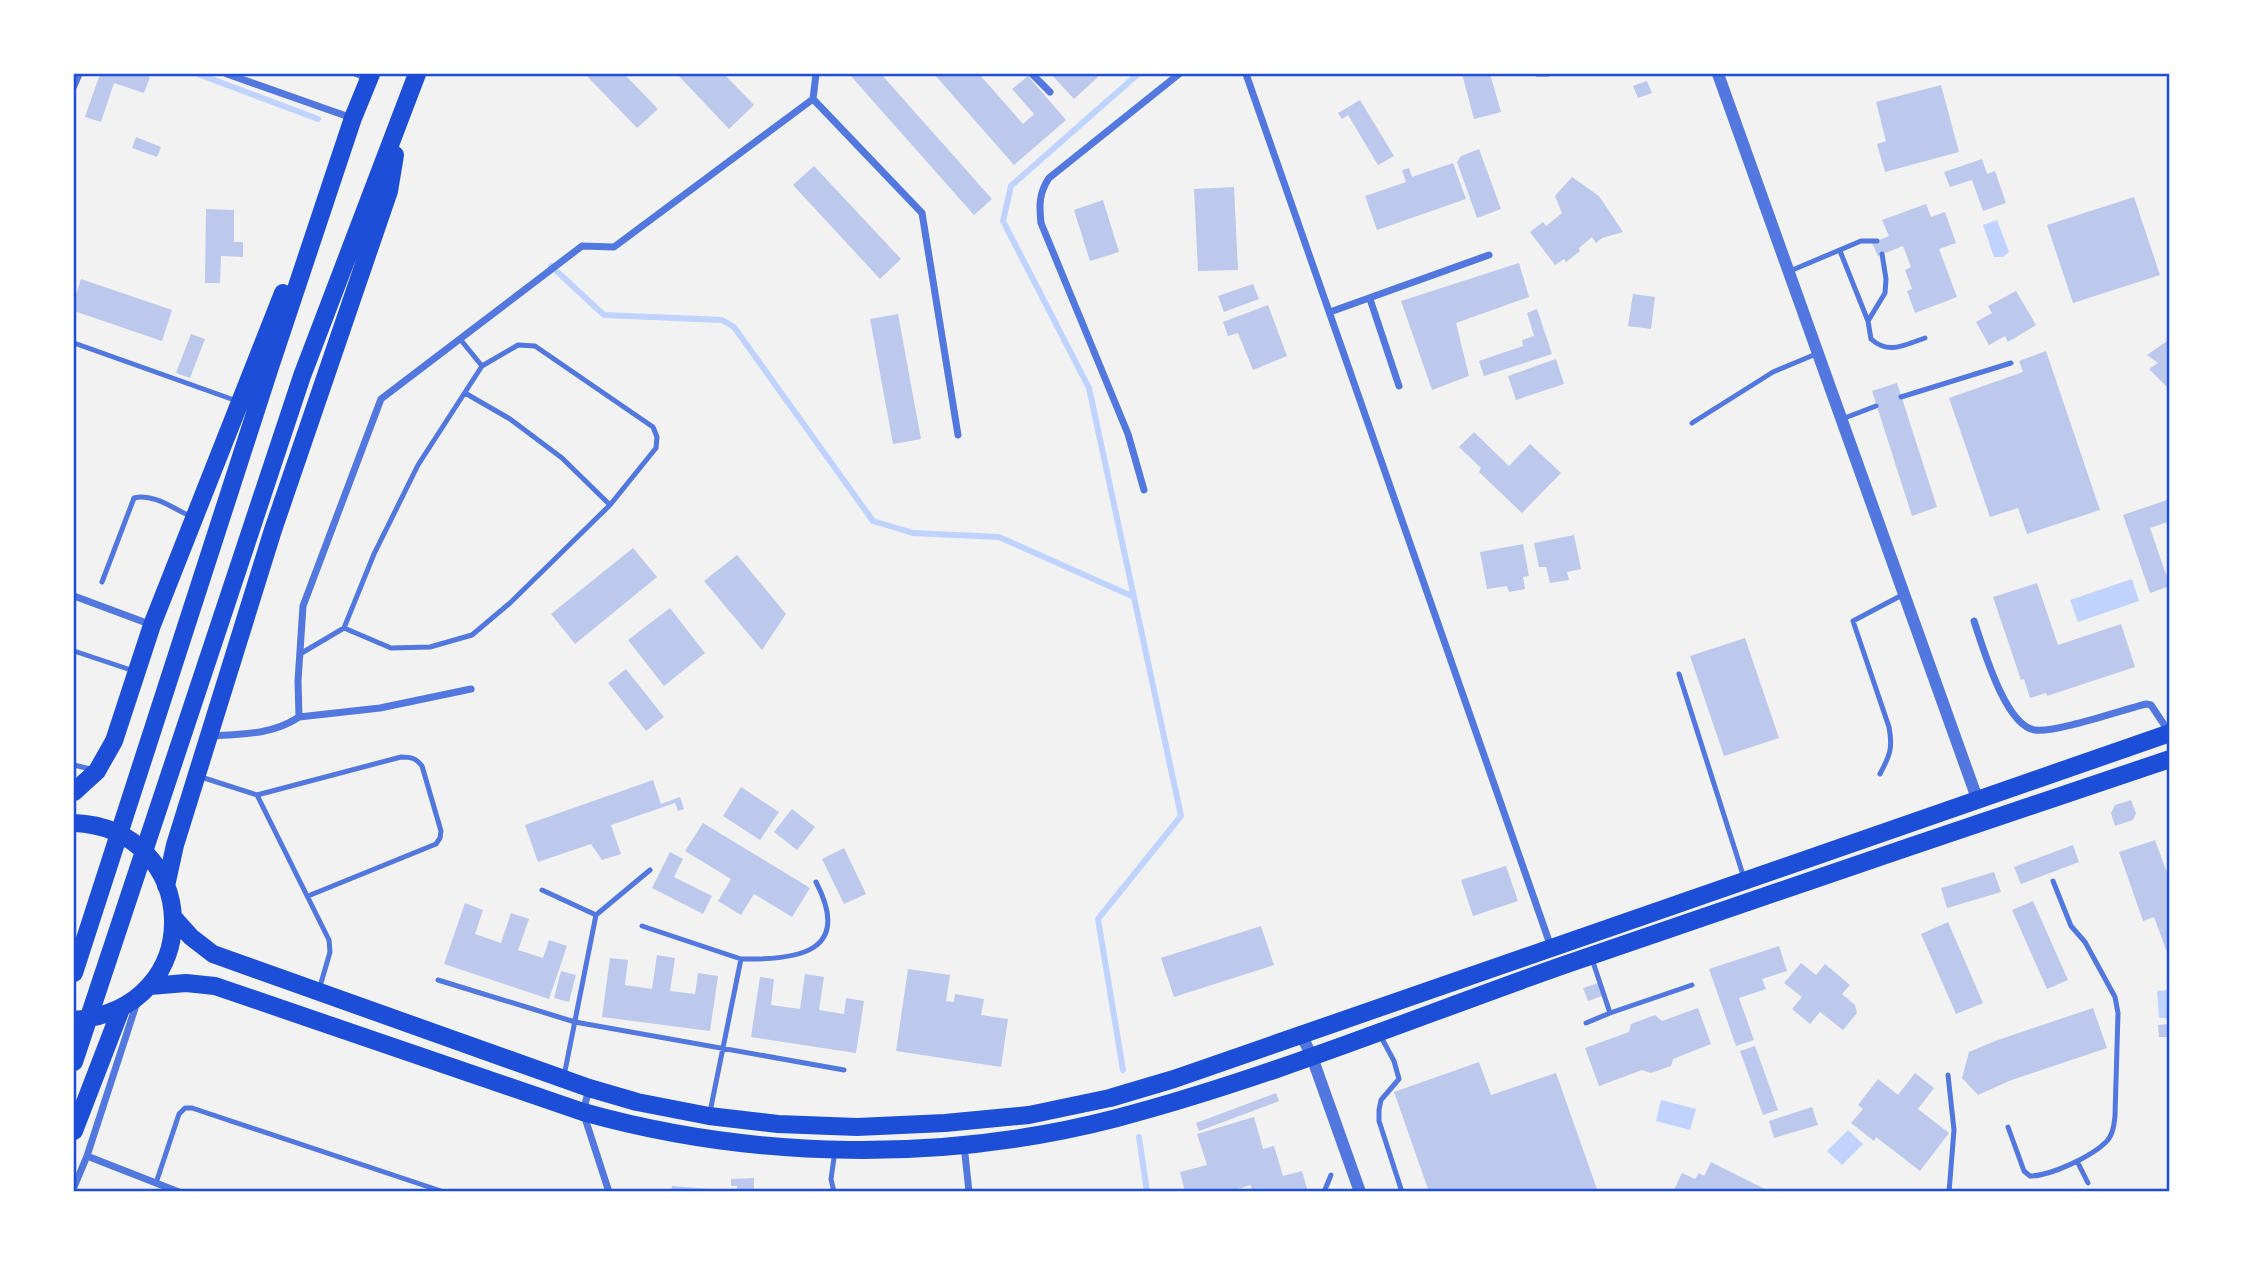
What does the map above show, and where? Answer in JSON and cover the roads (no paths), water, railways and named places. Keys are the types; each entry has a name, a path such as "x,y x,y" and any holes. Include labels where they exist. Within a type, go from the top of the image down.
{"main road":[{"path":"74,1062 302,376 417,74"},
{"path":"74,973 365,76"},
{"path":"166,886 175,845 273,530 388,191 402,113"},
{"path":"74,792 97,771 114,741 152,625 193,517 353,118"},
{"path":"173,917 191,937 213,954 563,1079 637,1102 709,1116 778,1124 857,1127 946,1123 1029,1115 1110,1098 1302,1036 2169,733"},
{"path":"144,991 186,983 215,986 583,1112 629,1125 712,1140 835,1148 881,1149 964,1144 1031,1136 1114,1118 1312,1056 1591,956 2169,759"},
{"path":"74,823 105,828 131,840 152,860 166,886 173,917 171,942 163,965 144,991 121,1009 95,1018 74,1020"},
{"path":"74,1131 121,1009"}],"street":[{"path":"74,86 79,74"},
{"path":"227,74 353,118"},
{"path":"299,716 303,606 381,399 582,246 614,247 813,99 816,74"},
{"path":"1032,74 1050,92"},
{"path":"1144,490 1128,434 1041,223 1041,190 1049,178 1179,74"},
{"path":"1246,74 1552,948"},
{"path":"1718,74 1978,801"},
{"path":"813,99 922,213 958,435"},
{"path":"1329,312 1489,255"},
{"path":"1370,299 1399,386"},
{"path":"74,596 152,625"},
{"path":"1974,621 1996,685 2018,720 2028,728 2037,731 2060,727 2146,704 2151,705 2169,733"},
{"path":"210,736 259,732 284,727 299,716 380,708 471,689"},
{"path":"74,1187 144,991"},
{"path":"1302,1036 1312,1056 1360,1192"},
{"path":"589,1088 583,1112 609,1192"},
{"path":"964,1144 969,1192"},
{"path":"87,1156 179,1192"}],"lane":[{"path":"1537,74 1548,74"},
{"path":"1790,271 1861,241 1877,241"},
{"path":"1840,251 1868,321 1871,339 1880,348 1894,348 1925,338"},
{"path":"1868,321 1885,293 1882,254"},
{"path":"460,339 482,366"},
{"path":"74,343 240,402"},
{"path":"300,654 344,628 374,555 418,465 482,366 517,345 535,346 653,426 657,437 656,448 610,505 510,603 472,635 430,647 391,648 344,628"},
{"path":"1692,423 1773,372 1819,353"},
{"path":"1901,397 2011,363"},
{"path":"465,393 510,419 562,458 610,505"},
{"path":"1842,419 1876,406"},
{"path":"102,582 134,498 141,496 155,500 193,517"},
{"path":"1880,774 1892,745 1889,727 1853,621 1904,594"},
{"path":"74,651 137,672"},
{"path":"1679,674 1745,881"},
{"path":"198,776 257,795 401,757 418,760 441,831 436,844 308,896"},
{"path":"74,765 97,771"},
{"path":"257,795 329,940 330,952 319,991"},
{"path":"563,1079 596,915 650,870"},
{"path":"2008,1127 2024,1171 2030,1176 2041,1176 2077,1161 2106,1142 2113,1131 2118,1013 2115,997 2085,942 2071,926 2053,881"},
{"path":"642,926 741,960 773,960 805,953 823,941 829,923 826,901 816,882"},
{"path":"542,890 596,915"},
{"path":"1591,956 1610,1013"},
{"path":"709,1116 741,960"},
{"path":"438,980 575,1022 844,1070"},
{"path":"1586,1023 1692,985"},
{"path":"1379,1032 1394,1061 1399,1079 1381,1100 1379,1121 1402,1192"},
{"path":"1948,1075 1954,1130 1949,1192"},
{"path":"156,1183 179,1114 185,1108 192,1108 444,1192"},
{"path":"834,1192 831,1180 835,1148"},
{"path":"2077,1161 2088,1183"},
{"path":"1324,1192 1331,1175"}],"water":[{"path":"1997,220 2009,252 2003,257 1994,257 1983,225"},
{"path":"2132,579 2139,601 2078,622 2070,600"},
{"path":"2169,990 2169,1018 2159,1018 2157,991"},
{"path":"1661,1100 1696,1109 1690,1130 1656,1121"},
{"path":"1848,1130 1863,1144 1842,1165 1827,1151"}],"waterway":[{"path":"198,74 318,119"},
{"path":"1123,1070 1098,919 1181,816 1089,388 1003,221 1011,186 1138,74"},
{"path":"551,266 604,315 722,320 734,327 873,521 913,533 999,537 1134,597"},
{"path":"1139,1137 1147,1192"}]}
